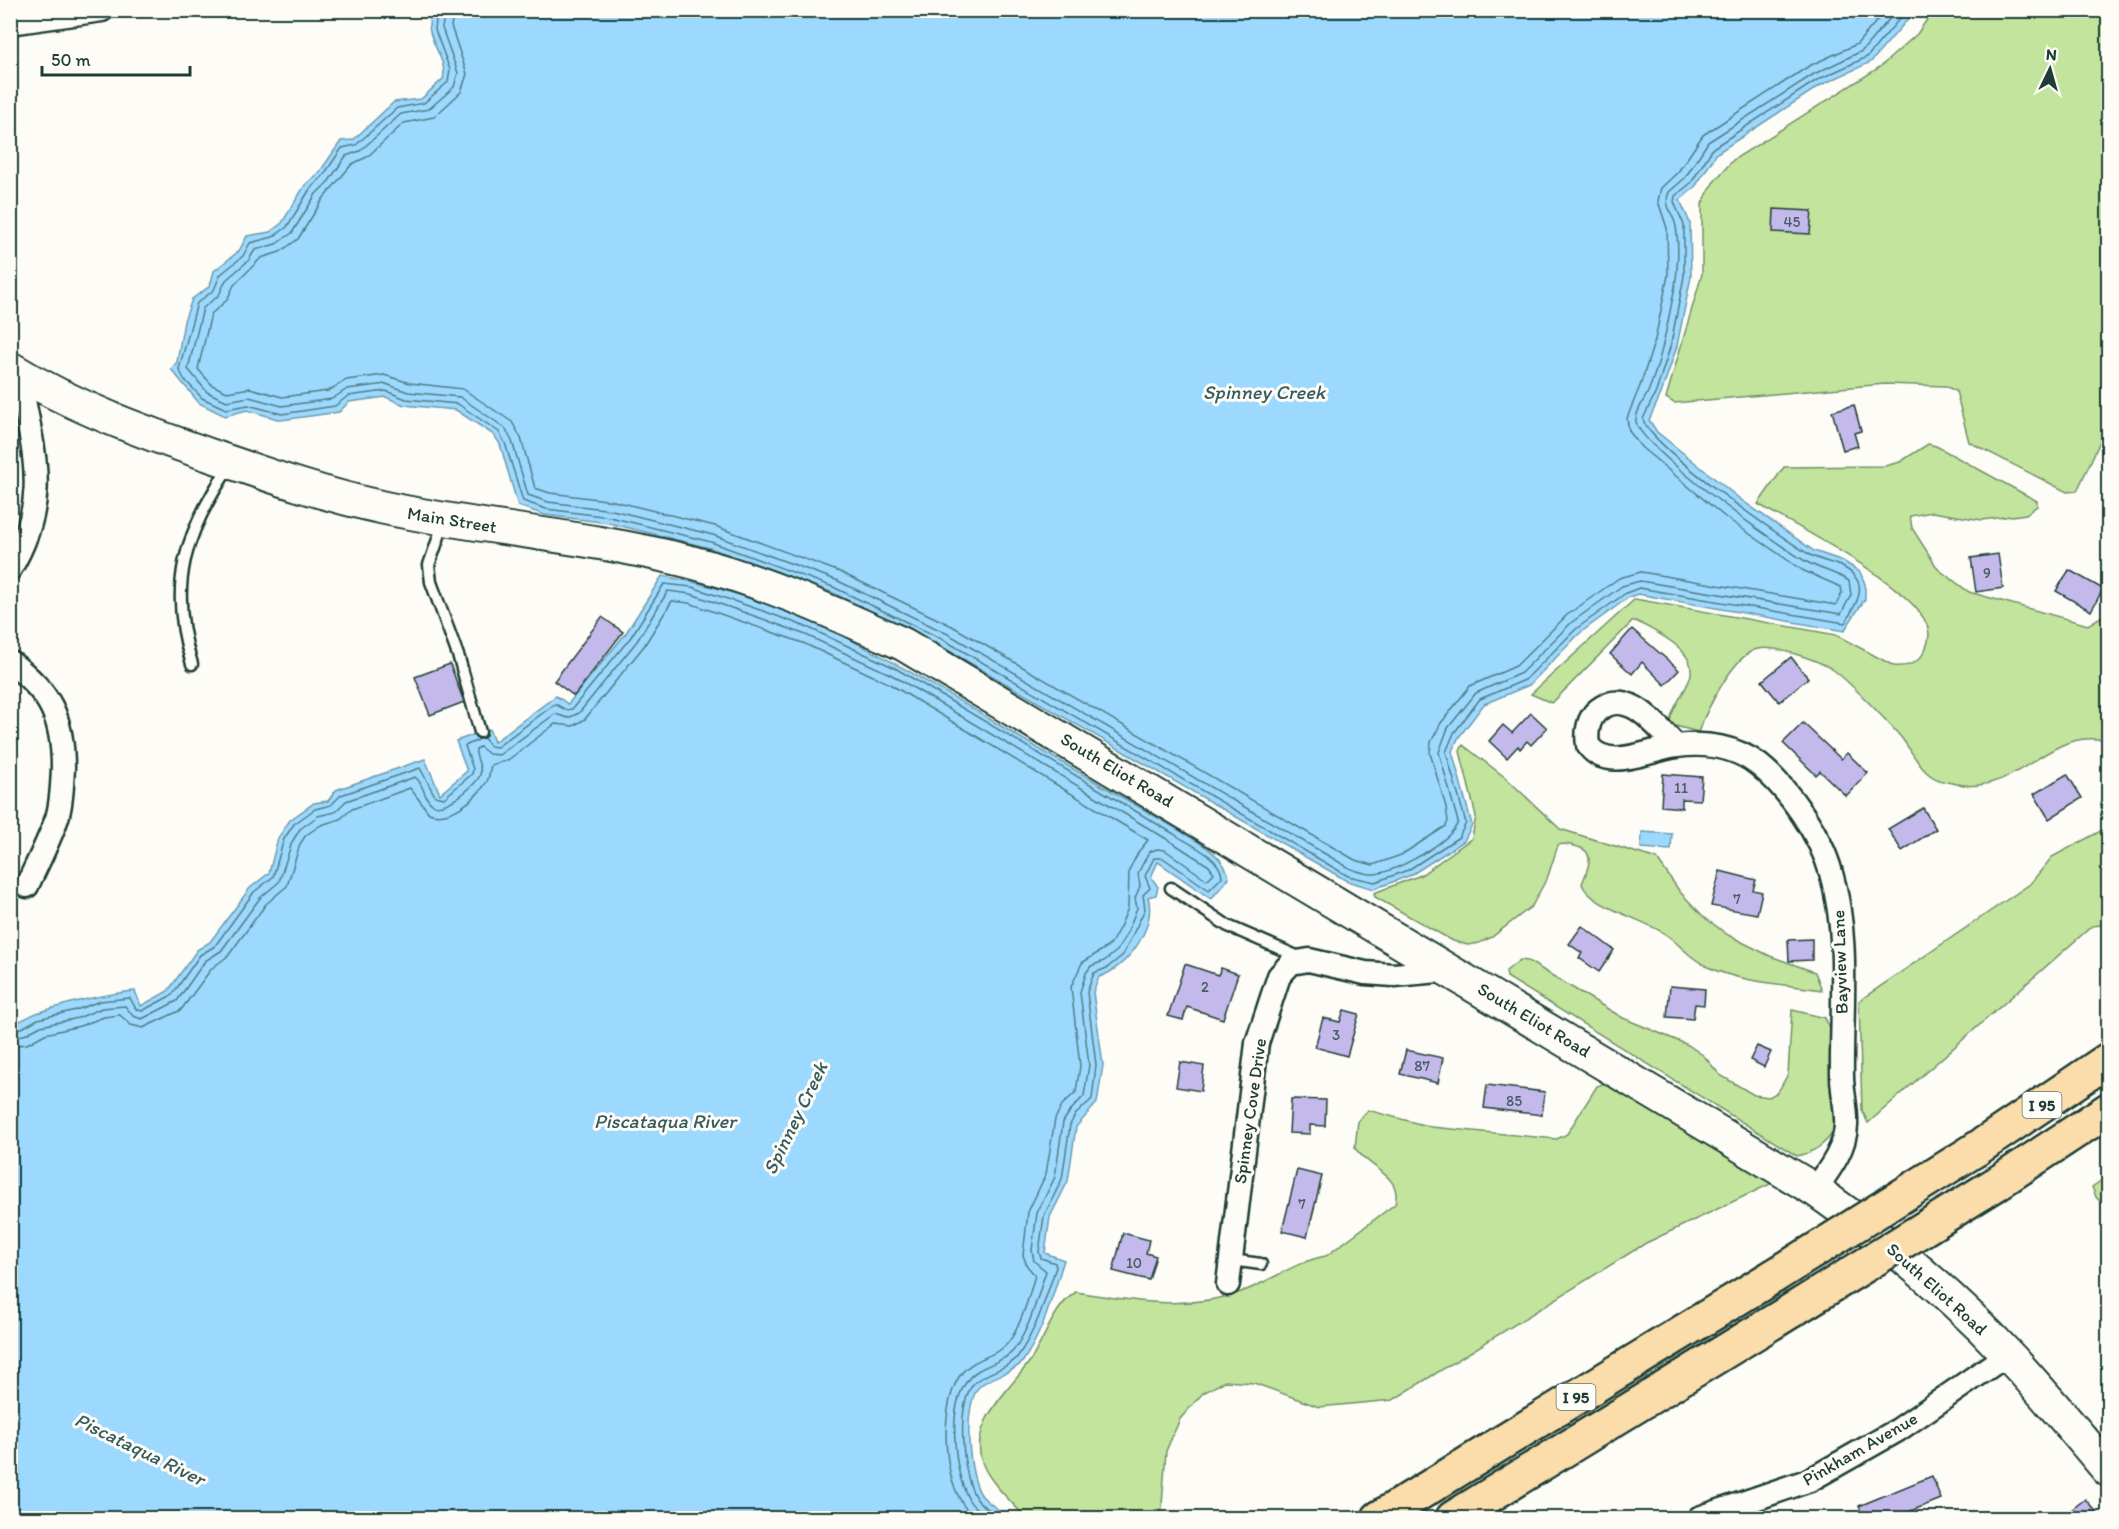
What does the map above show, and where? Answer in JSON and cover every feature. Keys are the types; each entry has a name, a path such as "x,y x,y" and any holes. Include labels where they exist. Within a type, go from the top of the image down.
{"highway":[{"name":"I 95","path":"1379,1518 1975,1150 2109,1060"},
{"name":"I 95","path":"1454,1518 1986,1190 2109,1110"}],"main road":[{"name":"Main Street","path":"15,371 71,402 112,420 232,463 348,499 445,519 587,541 688,561 801,599 903,644"},
{"name":"South Eliot Road","path":"903,644 1815,1190 1864,1225 1921,1273 2008,1354 2109,1470"}],"street":[{"path":"10,23 102,10"},
{"path":"10,569 29,532 37,493 35,466 15,371"},
{"path":"10,662 37,684 49,700 59,722 63,753 61,794 57,816 27,886"},
{"name":"Bayview Lane","path":"1676,746 1723,748 1743,755 1761,767 1808,822 1819,840 1831,873 1840,925 1842,1081 1846,1125 1834,1162 1815,1190"},
{"path":"1309,960 1384,975 1451,970"},
{"name":"Spinney Cove Drive","path":"1228,1284 1257,1043 1279,976 1291,963 1309,960"},
{"name":"Pinkham Avenue","path":"1699,1518 1810,1480 1898,1430 2008,1354"}],"lane":[{"path":"192,664 182,633 179,609 183,571 198,518 232,463"},
{"path":"445,519 431,556 431,582 459,658 480,732"},
{"path":"1171,888 1244,934 1309,960"},
{"path":"1231,1260 1262,1264"}],"green space":[{"path":"1933,11 2108,11 2108,424 2077,491 2067,492 1969,442 1956,391 1945,386 1885,384 1674,403 1666,398 1702,274 1702,204 1713,183 1733,160 1880,67 1917,34"},
{"path":"1928,444 1936,446 2037,501 2037,506 2026,514 1982,520 1932,512 1910,516 1912,528 1938,569 1969,592 2088,625 2104,615 2108,606 2108,741 2089,739 2073,741 2057,747 2012,774 1979,785 1971,786 1938,780 1925,771 1894,729 1839,674 1816,661 1762,648 1745,655 1737,664 1714,699 1698,732 1672,725 1670,721 1690,678 1691,668 1688,659 1674,643 1636,621 1632,622 1552,703 1531,694 1635,599 1836,635 1894,666 1915,662 1922,656 1929,635 1927,625 1917,609 1900,592 1852,558 1758,504 1784,467 1885,466 1900,462"},
{"path":"1463,745 1506,778 1560,829 1657,859 1680,892 1704,917 1728,935 1770,956 1815,972 1822,990 1749,980 1702,964 1659,930 1608,907 1587,892 1582,884 1589,857 1584,849 1570,845 1558,845 1548,876 1532,906 1492,937 1479,943 1468,945 1453,941 1375,897 1374,893 1421,875 1472,838 1476,816 1460,751"},
{"path":"2108,827 2108,924 2092,926 1868,1123 1862,1110 1859,1001 2030,884 2052,857"},
{"path":"1520,960 1528,961 1623,1018 1688,1045 1704,1056 1720,1075 1754,1095 1769,1097 1778,1092 1788,1074 1792,1010 1825,1018 1830,1028 1834,1131 1819,1147 1797,1156 1507,977 1506,971"},
{"path":"1605,1083 1770,1179 1770,1184 1646,1243 1393,1400 1319,1407 1254,1383 1225,1381 1203,1393 1180,1419 1166,1451 1161,1518 1026,1518 989,1476 980,1454 980,1439 984,1425 991,1411 1030,1361 1061,1306 1076,1292 1138,1301 1180,1303 1221,1298 1262,1283 1304,1262 1326,1256 1395,1204 1396,1194 1389,1179 1355,1148 1358,1121 1368,1110 1431,1127 1557,1139 1567,1134 1597,1086"},
{"path":"2108,1176 2108,1210 2096,1197 2092,1187"}],"water":[{"name":"Spinney Creek","path":"432,11 1915,11 1871,62 1821,85 1717,153 1695,187 1680,200 1690,223 1691,277 1677,346 1661,394 1649,420 1657,432 1740,499 1814,551 1843,561 1860,572 1865,584 1865,599 1844,631 1638,594 1629,597 1580,633 1529,685 1484,704 1459,737 1452,751 1472,825 1464,841 1411,875 1374,889 1347,881 941,646 831,592 710,548 609,523 545,515 518,506 500,444 494,435 456,410 404,405 386,397 349,402 339,412 281,420 247,410 225,416 199,403 171,369 177,362 184,321 192,299 210,286 214,271 239,251 247,236 270,232 282,223 305,185 319,173 341,141 353,140 394,102 421,99 443,79 442,62 430,29 429,20"},
{"name":"Piscataqua River","path":"662,576 752,599 796,615 880,655 1193,839 1216,855 1226,869 1229,878 1211,899 1158,862 1151,877 1158,887 1156,895 1148,897 1150,909 1144,933 1120,965 1099,977 1093,992 1103,1065 1097,1103 1076,1127 1068,1181 1050,1217 1045,1253 1064,1260 1037,1337 1023,1361 1008,1372 980,1386 974,1395 971,1407 970,1458 977,1487 985,1499 1011,1518 11,1518 10,1024 36,1013 99,996 135,991 141,1006 168,991 197,950 210,942 250,888 269,873 278,838 290,820 314,803 328,801 336,790 425,759 440,794 467,771 456,741 489,729 494,742 556,696 568,704 626,633"},
{"path":"1642,832 1672,834 1671,850 1641,848"}],"building":[{"path":"1774,209 1812,211 1810,234 1773,232"},
{"path":"1854,405 1861,431 1854,433 1858,446 1843,450 1832,411"},
{"path":"1998,554 2003,588 1976,592 1971,558"},
{"path":"2069,570 2103,589 2091,611 2056,591"},
{"path":"602,617 623,632 574,696 554,681"},
{"path":"1632,629 1679,670 1665,685 1642,662 1632,674 1610,654"},
{"path":"1791,657 1808,678 1779,702 1762,681"},
{"path":"450,664 464,702 430,715 415,677"},
{"path":"1531,713 1547,728 1531,745 1527,741 1520,749 1518,746 1507,758 1489,741 1503,725 1512,733"},
{"path":"1803,723 1841,759 1847,753 1868,773 1846,796 1820,771 1816,775 1783,743"},
{"path":"1663,774 1702,777 1700,800 1682,799 1682,808 1661,806"},
{"path":"2067,774 2082,798 2049,819 2034,794"},
{"path":"1923,808 1936,829 1902,851 1888,829"},
{"path":"1720,871 1756,880 1753,890 1762,892 1757,914 1711,906"},
{"path":"1582,926 1614,950 1599,972 1579,958 1582,953 1569,944"},
{"path":"1812,939 1812,960 1789,961 1788,940"},
{"path":"1185,964 1218,975 1221,968 1238,974 1223,1019 1187,1007 1183,1020 1168,1016"},
{"path":"1670,986 1705,989 1704,1005 1695,1004 1693,1019 1667,1017"},
{"path":"1344,1010 1359,1014 1347,1056 1315,1047 1323,1018 1340,1022"},
{"path":"1757,1046 1771,1052 1764,1067 1750,1060"},
{"path":"1406,1050 1443,1058 1438,1083 1400,1074"},
{"path":"1180,1062 1204,1066 1201,1091 1176,1087"},
{"path":"1487,1085 1545,1092 1542,1115 1484,1108"},
{"path":"1291,1099 1326,1100 1325,1126 1310,1125 1310,1134 1289,1133"},
{"path":"1297,1170 1322,1176 1307,1237 1282,1231"},
{"path":"1123,1233 1149,1240 1146,1253 1156,1256 1149,1280 1113,1271"},
{"path":"1932,1476 1941,1499 1893,1518 1863,1518 1859,1506"},
{"path":"2085,1499 2102,1518 2061,1518"}]}
